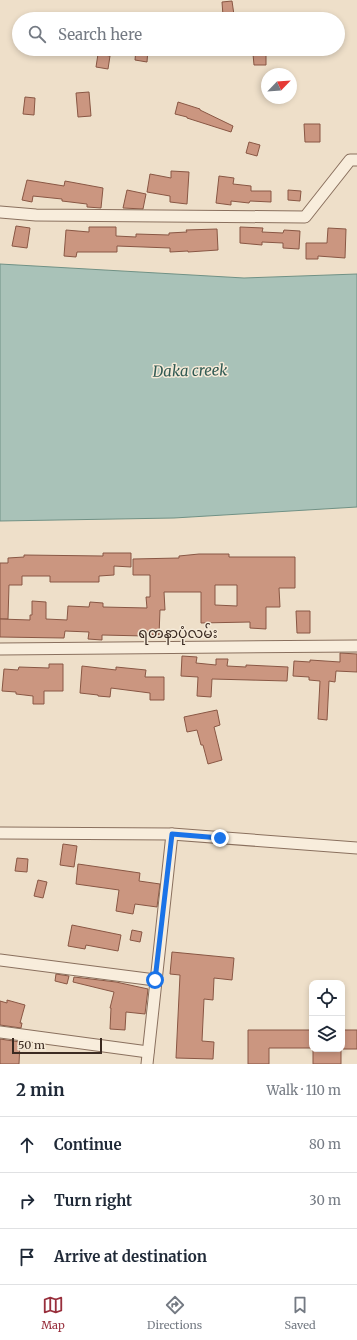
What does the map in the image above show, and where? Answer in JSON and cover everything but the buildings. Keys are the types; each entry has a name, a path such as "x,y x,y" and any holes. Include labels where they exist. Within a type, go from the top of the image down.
{"street":[{"path":"0,212 36,215 305,217 350,160 357,160"},
{"name":"ရတနာပုံလမ်း","path":"0,649 357,646"},
{"path":"0,833 172,834 357,848"},
{"path":"147,1064 172,834"},
{"path":"0,960 155,980"},
{"path":"0,1032 148,1052"}],"water":[{"name":"Daka creek","path":"0,264 244,278 357,274 357,507 174,518 0,521"}],"route":[{"path":"155,980 172,834 220,838"}]}
